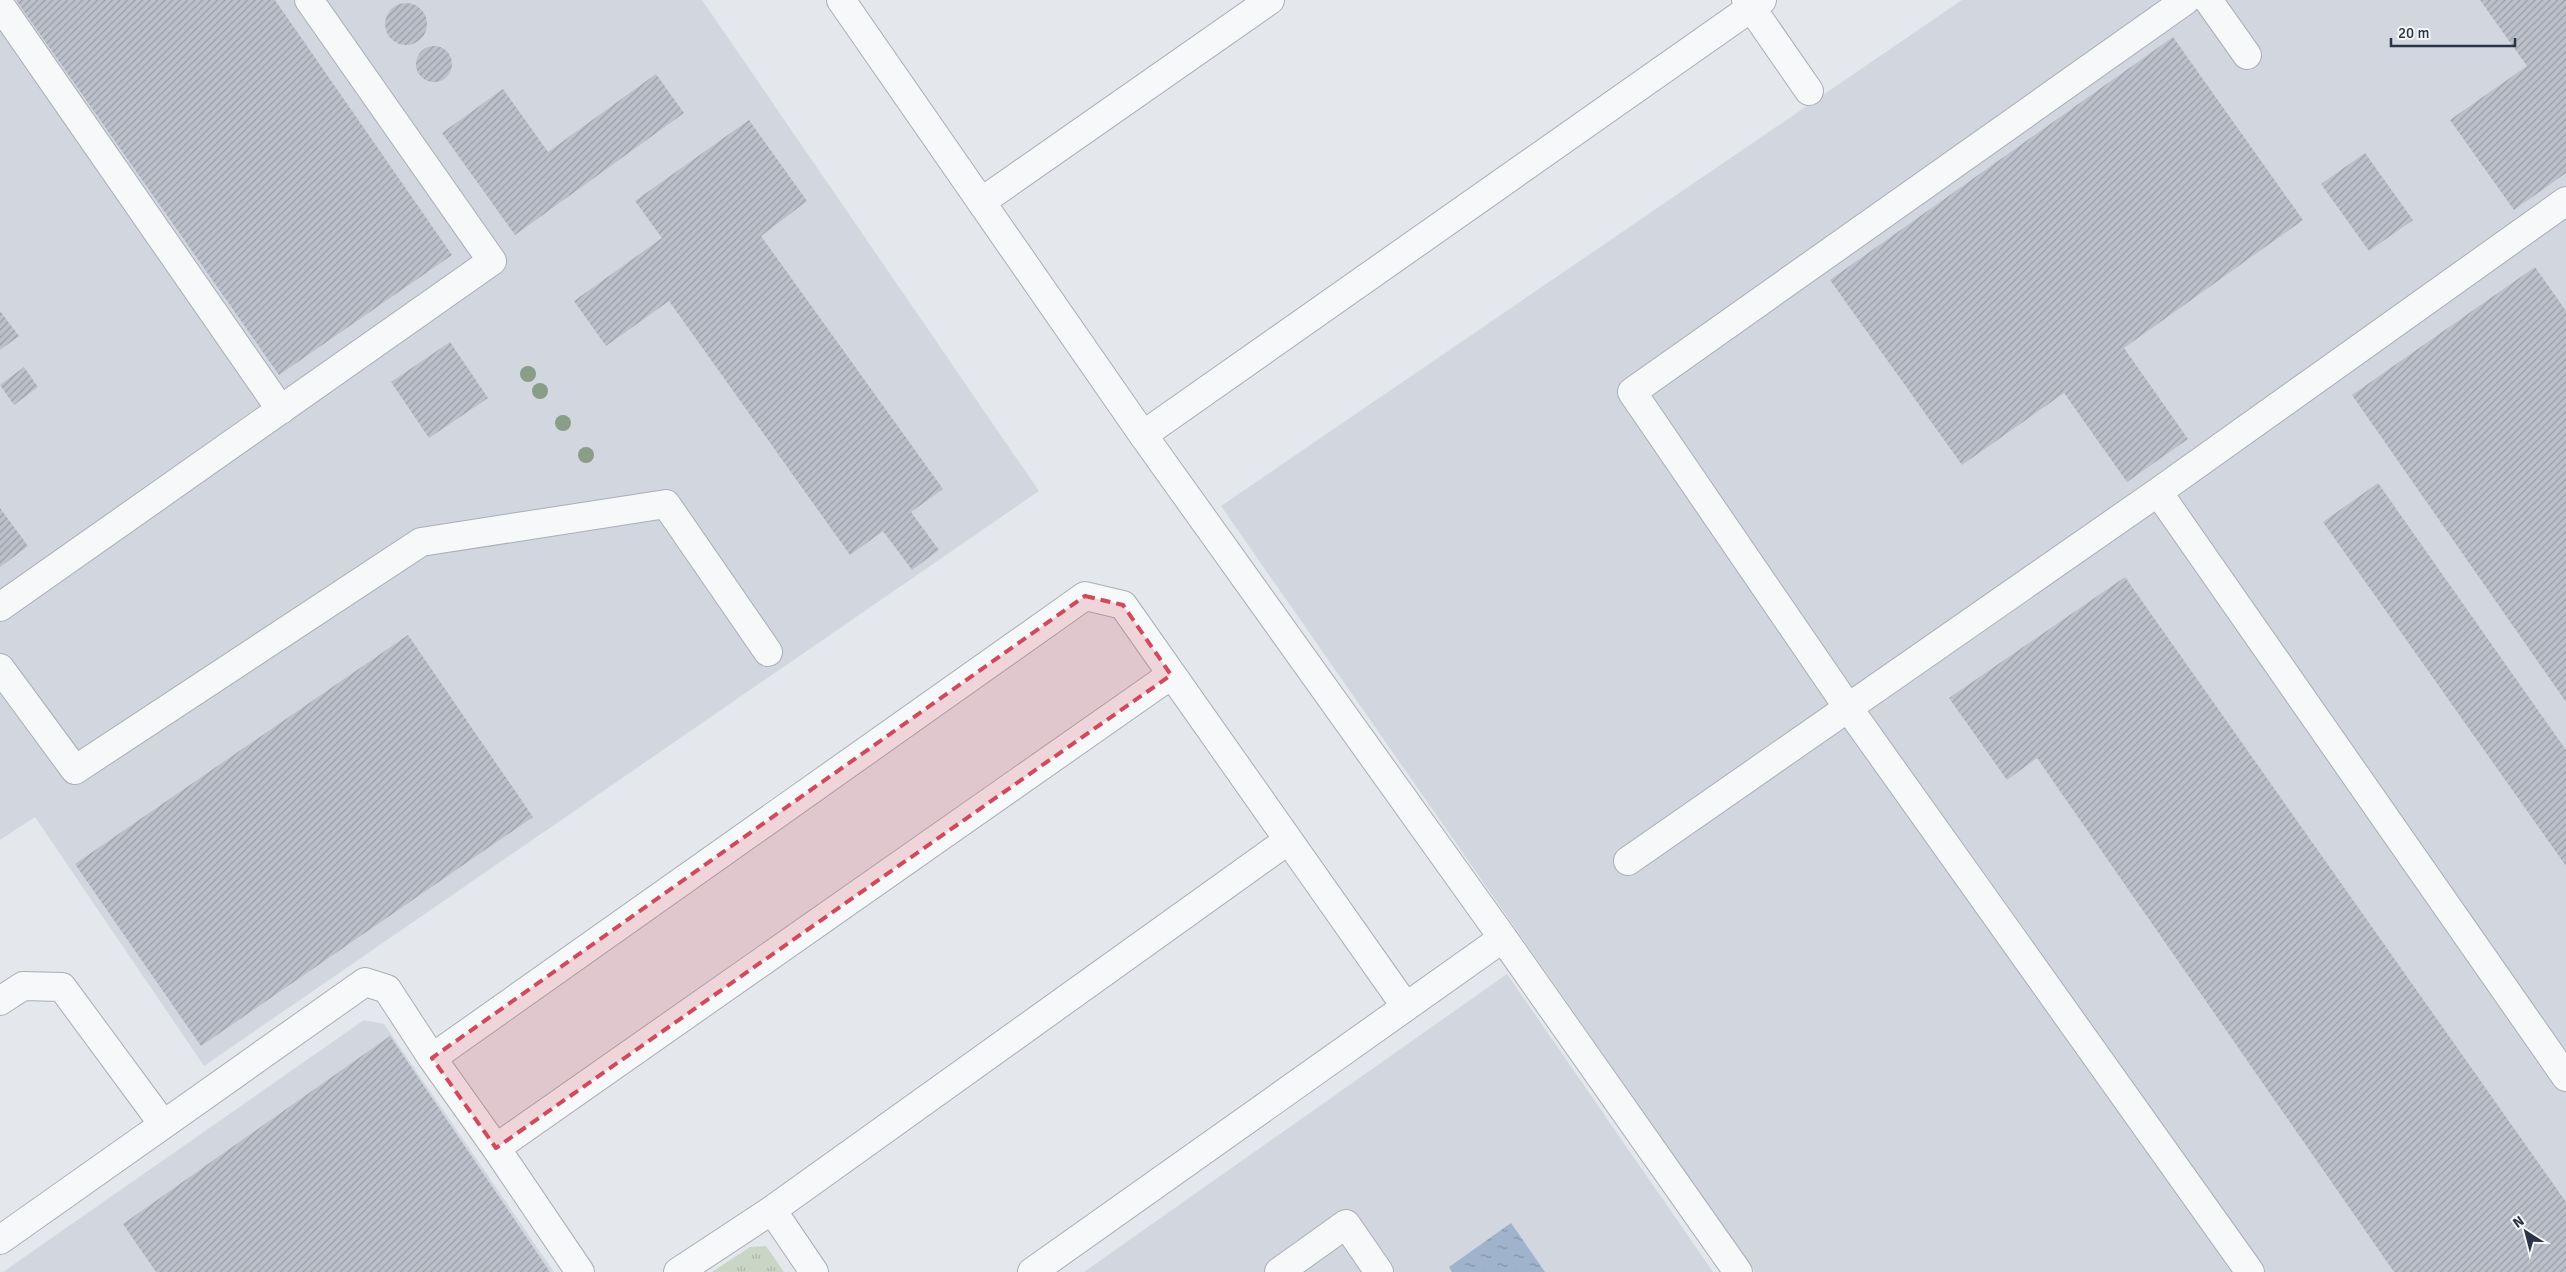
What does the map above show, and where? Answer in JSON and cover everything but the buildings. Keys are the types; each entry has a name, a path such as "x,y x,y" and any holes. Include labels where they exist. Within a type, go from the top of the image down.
{"street":[{"path":"0,608 492,261 309,0"},
{"path":"981,202 1270,0"},
{"path":"2186,0 1632,392 1849,709 2250,1272"},
{"path":"2208,0 2247,55"},
{"path":"1143,435 1753,3 1810,91"},
{"path":"851,4 981,202 1208,527 1493,944 1738,1272"},
{"path":"0,5 281,410"},
{"path":"1628,862 2158,492 2566,201"},
{"path":"2158,492 2566,1077"},
{"path":"0,668 75,770 421,542 666,504 768,652"},
{"path":"432,1058 1085,596 1123,605 1406,1007"},
{"path":"496,1148 1171,675"},
{"path":"678,1272 772,1210 1288,841"},
{"path":"1032,1272 1493,944"},
{"path":"0,1240 365,982 387,989 432,1058 580,1272"},
{"path":"0,1001 23,986 62,987 163,1124"},
{"path":"772,1210 814,1272"},
{"path":"1279,1272 1346,1224 1379,1272"}],"highlighted area":[{"path":"1085,596 1123,605 1171,675 496,1148 432,1058"}],"shaded area":[{"path":"0,0 702,0 1039,491 204,1066 35,817 0,840"},
{"path":"1962,0 2566,0 2566,1272 1755,1272 1221,506"},
{"path":"1507,974 1713,1272 1084,1272"},
{"path":"364,1020 384,1024 554,1272 3,1272"}],"green space":[{"path":"766,1246 784,1272 712,1272 750,1247"}],"water":[{"path":"1511,1223 1545,1272 1452,1272 1449,1267"}]}
